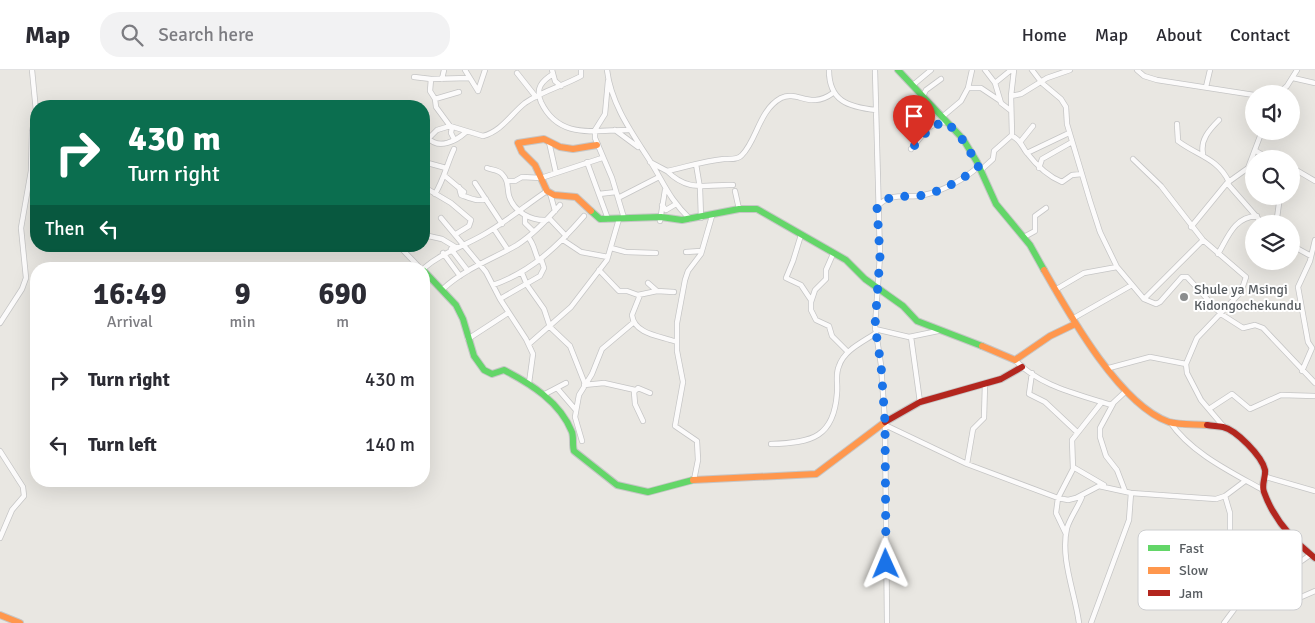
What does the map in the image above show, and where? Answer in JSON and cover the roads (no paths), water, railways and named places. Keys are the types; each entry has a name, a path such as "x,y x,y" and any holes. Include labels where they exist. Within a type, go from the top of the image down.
{"main road":[{"path":"898,70 962,139 980,168 996,204 1024,237 1073,322 1126,391 1144,408 1170,422 1224,427 1245,442 1259,457 1266,477 1263,490 1281,527 1284,530"},
{"path":"597,145 573,149 542,139 518,143 520,149 535,165 549,192 576,197 596,217 608,220 682,220 712,216 739,209 757,209 850,264 864,279 898,301 917,321 938,331 967,340 1015,360 1073,322"},
{"path":"430,276 452,297 461,312 468,339 478,362 488,373 492,374 504,370 545,394 572,432 574,451 618,485 648,492 694,480 816,474 885,423 920,402 985,384 1011,374 1022,367"},
{"path":"1302,546 1313,556"},
{"path":"0,615 20,623"}],"street":[{"path":"32,70 35,100"},
{"path":"442,79 444,70"},
{"path":"465,70 478,91 485,70"},
{"path":"430,136 437,130 451,127 486,136 509,121 525,104 537,96 581,76 581,70"},
{"path":"529,344 571,307 599,270 608,257 612,236 622,219 616,192 597,145 596,130 605,114 607,70"},
{"path":"829,70 830,87 833,93 859,108 876,110"},
{"path":"875,70 878,147 877,207 880,256 876,331 881,365 885,423 887,623"},
{"path":"913,85 931,70"},
{"path":"911,149 927,129 944,120 961,101 968,88 972,70"},
{"path":"985,70 995,83 1002,105 1010,110"},
{"path":"877,207 880,203 895,196 920,196 938,190 966,176 993,159 994,151 1012,135 1010,110 1012,70"},
{"path":"995,83 1012,70"},
{"path":"1032,70 1042,83 1065,104 1069,133 1100,232 1117,266 1144,299 1156,304 1160,302 1185,277 1221,314 1243,328 1255,325 1263,328 1315,383"},
{"path":"1011,96 1070,70"},
{"path":"1137,70 1144,76 1157,80 1245,94"},
{"path":"1206,87 1210,70"},
{"path":"1286,85 1293,78 1296,70"},
{"path":"537,96 540,84 552,72 561,86"},
{"path":"518,73 537,96 550,117 564,127 579,132 628,130"},
{"path":"414,77 431,79 469,78"},
{"path":"1293,78 1315,83"},
{"path":"431,79 430,91 435,99 436,107 451,127 454,139"},
{"path":"923,96 926,90 941,79"},
{"path":"608,80 628,130 650,162 675,206 690,219"},
{"path":"1208,80 1216,90"},
{"path":"968,88 981,88 999,100"},
{"path":"435,99 459,92"},
{"path":"667,172 696,164 742,156 763,118 783,97 794,96 816,101 833,93"},
{"path":"927,129 931,106"},
{"path":"1203,154 1202,147 1207,135 1219,120"},
{"path":"1178,124 1178,141 1192,152 1203,154 1220,167 1228,183 1256,215"},
{"path":"1021,141 1033,126"},
{"path":"615,130 641,148"},
{"path":"430,140 440,144 451,142 466,132"},
{"path":"1027,153 1069,133"},
{"path":"1014,137 1021,141 1027,153 1039,168 1062,182 1072,175 1082,174"},
{"path":"549,142 556,173"},
{"path":"1039,168 1042,159 1072,142"},
{"path":"435,194 445,176 446,168 454,149"},
{"path":"507,181 515,181 522,176 541,178 602,158"},
{"path":"1133,159 1161,186 1203,240 1246,276 1240,292 1197,338 1186,364 1187,373 1209,409 1224,427"},
{"path":"587,162 608,220"},
{"path":"650,162 684,184 700,188 733,185"},
{"path":"430,164 446,168"},
{"path":"696,164 700,188 701,218"},
{"path":"488,168 499,171 507,181 510,199 519,211 538,220 547,220 581,252 608,257"},
{"path":"659,178 660,168"},
{"path":"1191,227 1228,183 1245,171"},
{"path":"1300,173 1315,181"},
{"path":"445,176 464,192"},
{"path":"0,323 22,289 26,278 21,228 30,177"},
{"path":"618,198 659,178"},
{"path":"475,183 502,224"},
{"path":"459,186 461,194 470,199 480,201 486,199"},
{"path":"660,219 665,190"},
{"path":"430,191 464,212 471,220 469,226 456,234"},
{"path":"735,191 739,209"},
{"path":"430,264 443,253 464,246 494,229 549,192 555,211"},
{"path":"599,194 616,192"},
{"path":"443,288 468,271 528,237 560,205"},
{"path":"662,205 666,210 675,206"},
{"path":"1024,237 1035,231 1035,216 1046,208"},
{"path":"525,215 525,222 534,232"},
{"path":"493,285 522,273 540,260 584,216"},
{"path":"694,480 698,460 696,440 677,429 674,422 683,382 677,350 677,323 685,280 688,271 700,253 712,216"},
{"path":"442,218 480,264 508,313 529,344 533,362 529,383"},
{"path":"1218,254 1236,224 1245,219"},
{"path":"494,229 508,250"},
{"path":"801,235 786,278 801,285 811,302"},
{"path":"430,237 442,239 457,248"},
{"path":"500,299 526,285 543,272 540,260 536,254 536,248 528,237"},
{"path":"1144,299 1203,240"},
{"path":"1302,371 1312,348 1308,342 1298,288 1312,260 1315,240"},
{"path":"611,248 626,252 656,254"},
{"path":"451,249 468,271"},
{"path":"1300,251 1312,260"},
{"path":"405,252 415,262"},
{"path":"686,252 700,253"},
{"path":"443,253 460,276"},
{"path":"833,254 826,270 826,279 815,291 811,302 811,310 816,320 829,326 832,336 848,352"},
{"path":"1055,290 1084,273 1117,266"},
{"path":"599,270 619,291 640,295 657,291 674,292"},
{"path":"522,273 526,285 544,309 550,327 570,346 584,385"},
{"path":"648,283 657,291"},
{"path":"1073,322 1132,285"},
{"path":"640,295 632,315 634,322 643,331 674,341"},
{"path":"468,339 508,313"},
{"path":"575,409 579,395 592,374 603,347 634,322"},
{"path":"771,444 812,438 828,428 836,406 839,365 848,352 876,331 911,337 938,331"},
{"path":"911,337 920,402"},
{"path":"1109,368 1150,357 1186,364"},
{"path":"1015,360 1022,367 1065,390 1113,404"},
{"path":"1032,373 1029,394 1045,402 1077,432"},
{"path":"545,394 566,383"},
{"path":"584,385 604,383 635,390 641,388 650,393"},
{"path":"967,464 972,429 984,418 985,384"},
{"path":"557,388 575,409 582,441"},
{"path":"635,390 634,401 643,421"},
{"path":"1125,492 1118,472 1106,456 1100,437 1100,428 1113,404 1126,391"},
{"path":"1209,409 1230,394 1250,408 1281,395 1315,396"},
{"path":"567,399 573,400 579,395"},
{"path":"1066,534 1056,514 1058,498 1073,467 1071,444 1077,432 1102,402"},
{"path":"1170,422 1184,440 1263,490"},
{"path":"885,423 967,464 1068,500 1082,496 1096,487 1131,493 1172,494 1212,499 1225,496 1245,480"},
{"path":"0,451 22,487 24,496 12,510 0,538"},
{"path":"1073,467 1109,488"},
{"path":"1266,477 1315,491"},
{"path":"1091,623 1129,520 1131,493"},
{"path":"1078,623 1068,570 1066,534 1069,523 1077,512 1082,496"},
{"path":"1225,496 1230,513 1230,530"},
{"path":"1302,597 1315,591"},
{"path":"1224,623 1234,610"}],"place":[{"name":"Shule ya Msingi Kidongochekundu","path":"1184,297"}]}
